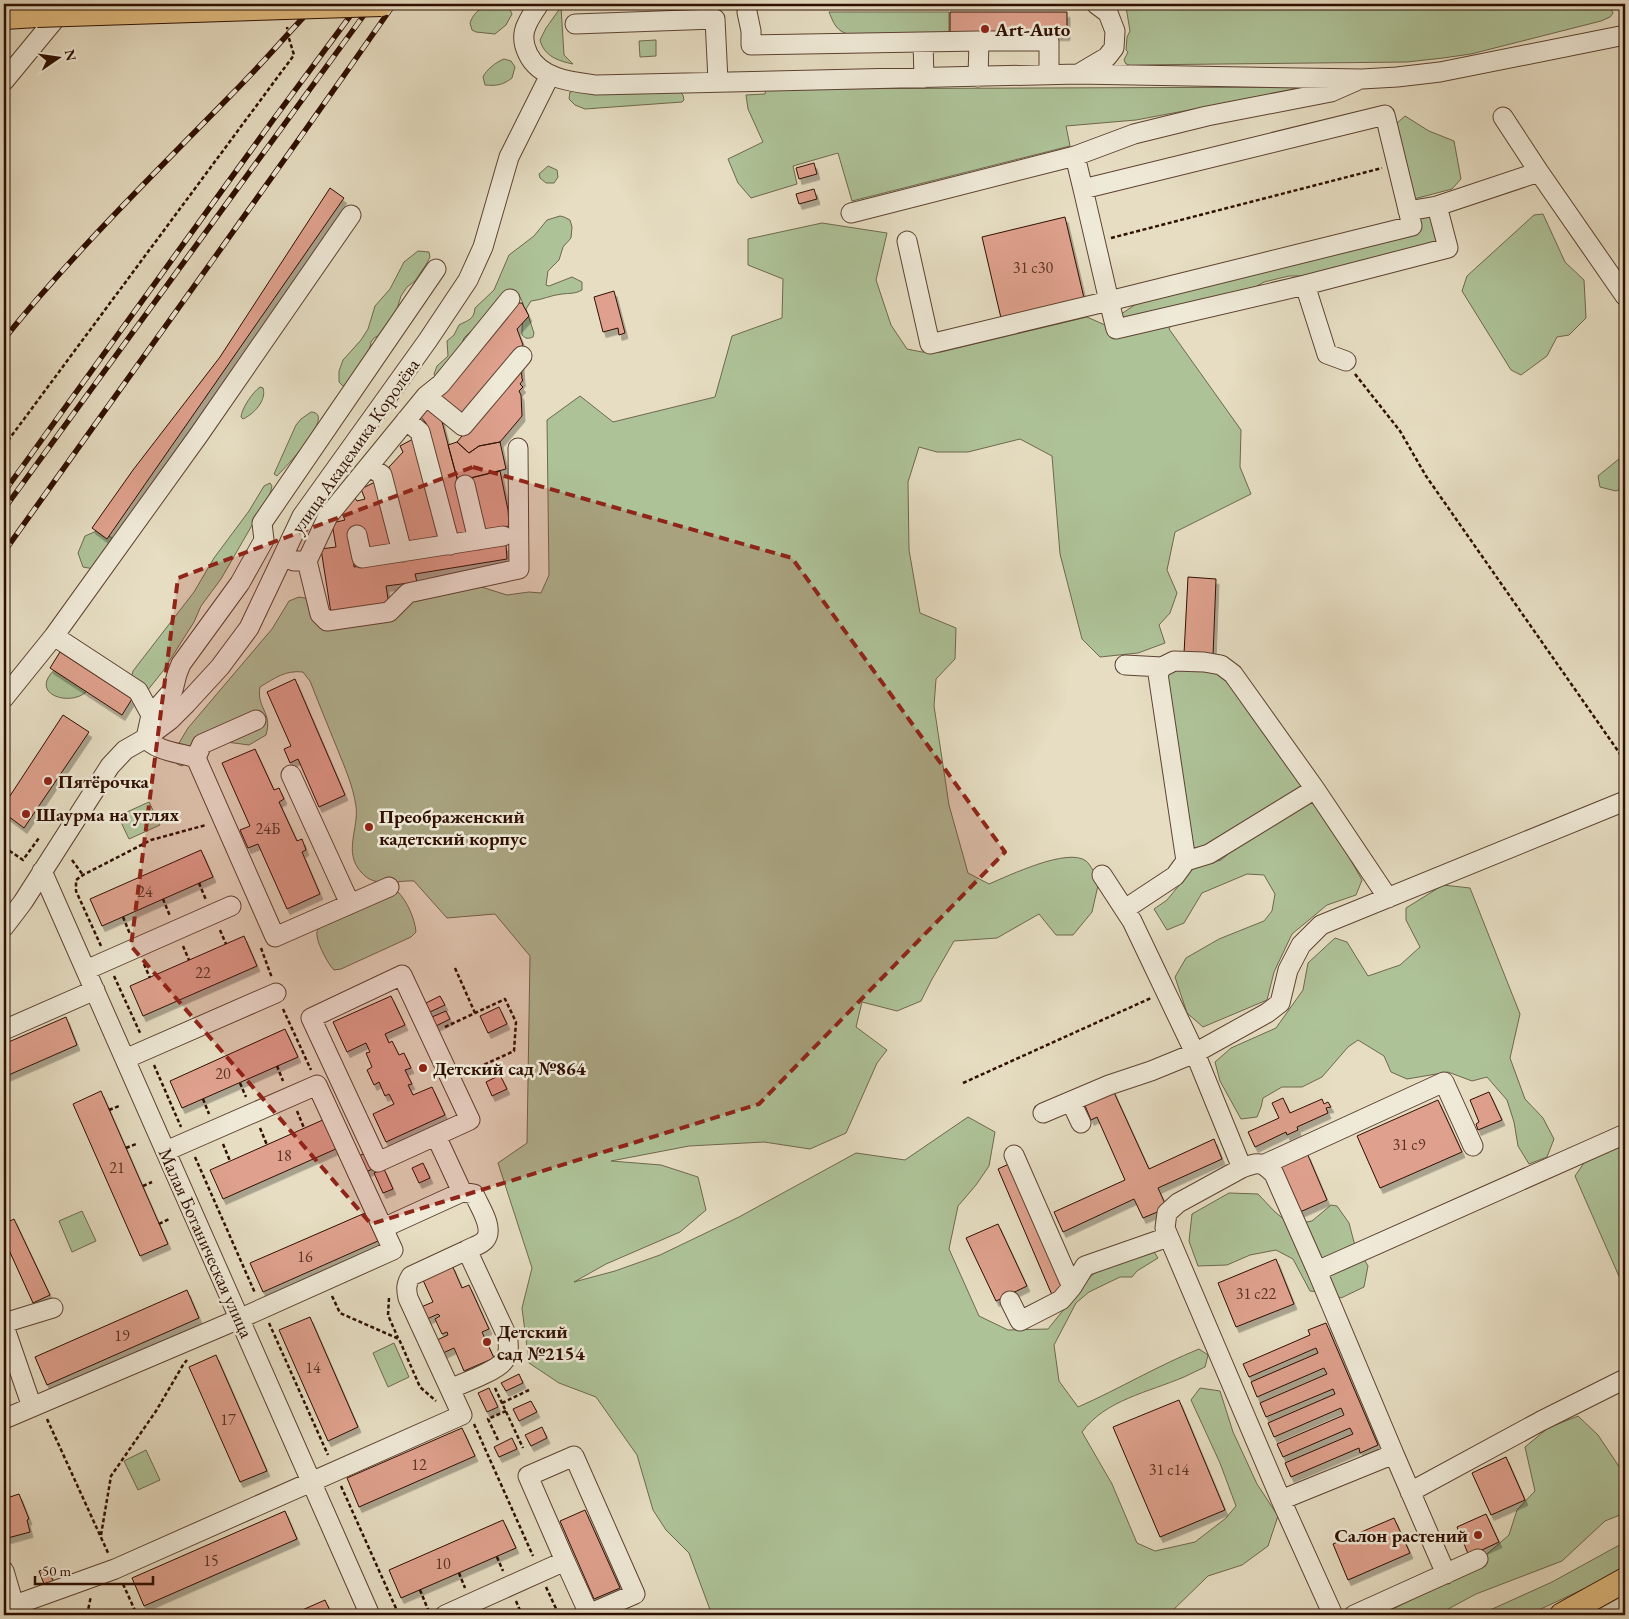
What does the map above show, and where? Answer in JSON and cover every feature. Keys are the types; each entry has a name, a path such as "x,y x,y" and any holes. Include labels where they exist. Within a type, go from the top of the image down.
{"main road":[{"path":"4,17 381,4"},
{"path":"1562,1615 1625,1580"}],"street":[{"path":"4,81 68,4"},
{"path":"539,4 527,22 523,39 524,47 530,58 538,67 550,75 575,83 596,85 1078,74 1362,79 1440,72 1625,35"},
{"path":"1078,74 1107,57 1114,48 1115,31 1108,13 1096,4"},
{"path":"747,12 751,31 751,45 1049,41 1049,75"},
{"path":"574,24 716,19 718,81"},
{"path":"978,77 979,41"},
{"path":"923,42 924,78"},
{"name":"улица Академика Королёва","path":"4,928 110,766 125,750 146,738 170,720 234,649 255,616 302,516 428,340 468,280 483,247 509,157 550,75"},
{"path":"852,214 1075,156 1134,134 1207,116 1331,92 1362,79"},
{"path":"907,241 930,344 1412,226 1385,115 1083,189"},
{"path":"1503,117 1625,296"},
{"path":"1075,156 1116,329 1305,285 1448,248 1438,206"},
{"path":"1408,211 1438,206 1539,172"},
{"path":"4,698 54,636 198,436 351,215"},
{"path":"196,758 156,747 146,738 151,715 173,690 182,664 240,582 264,540 262,523 436,269"},
{"path":"1305,285 1327,354 1346,361"},
{"path":"510,299 442,384 426,396 328,516 307,561 320,614 327,621 389,612 408,592 519,570 518,448"},
{"path":"426,396 463,426 522,356"},
{"path":"406,420 420,432 450,544"},
{"path":"369,466 382,475 402,552"},
{"path":"465,485 478,540"},
{"path":"357,535 362,558 503,536"},
{"path":"280,562 307,561"},
{"path":"54,636 138,691 151,715"},
{"path":"1186,861 1158,674 1162,668 1174,662 1204,662 1221,665 1233,674 1315,789 1388,898"},
{"path":"1125,665 1162,668"},
{"path":"256,720 202,744 196,758 275,937 389,886"},
{"path":"290,775 350,904"},
{"path":"1125,909 1175,876 1186,861 1209,854 1315,789"},
{"path":"1043,1113 1109,1085 1151,1072 1195,1053 1268,1013 1280,1003 1288,970 1301,944 1321,925 1625,801"},
{"name":"Малая Ботаническая улица","path":"42,871 370,1615"},
{"path":"1102,875 1132,921 1166,992 1195,1053 1242,1168"},
{"path":"86,970 231,906"},
{"path":"402,975 451,1080 470,1120 378,1162 311,1018 402,975"},
{"path":"4,1030 95,990"},
{"path":"125,1059 276,993"},
{"path":"1333,1615 1281,1500 1168,1237 1165,1228 1167,1213 1178,1203 1242,1168 1256,1163 1265,1164 1444,1082 1473,1146"},
{"path":"4,1419 239,1319 393,1250 317,1085 166,1151"},
{"path":"1071,1102 1081,1123"},
{"path":"1317,1271 1625,1134"},
{"path":"436,1136 462,1192"},
{"path":"1014,1155 1072,1287"},
{"path":"1265,1164 1274,1174 1317,1271 1446,1574"},
{"path":"4,1571 9,1607 115,1569 462,1415 408,1298 406,1291 407,1283 411,1276 485,1240 488,1227 474,1194 462,1192 383,1228"},
{"path":"1010,1301 1020,1321 1061,1300 1085,1266 1168,1237"},
{"path":"450,1389 497,1367 508,1354 509,1345 506,1336 466,1250"},
{"path":"36,1406 4,1324 52,1308"},
{"path":"1410,1492 1541,1421 1625,1379"},
{"path":"1281,1500 1394,1454"},
{"path":"574,1456 635,1594 589,1614 565,1560 528,1476 574,1456"},
{"path":"1354,1615 1478,1559"},
{"path":"445,1615 565,1560"}],"path":[{"path":"4,446 294,54 288,35 288,26"},
{"path":"1095,242 1397,164"},
{"path":"1346,361 1400,432 1426,476 1625,761"},
{"path":"206,825 150,840 83,874 76,880 76,891 399,1615"},
{"path":"4,847 24,860 39,838"},
{"path":"72,860 83,874"},
{"path":"455,968 475,1013"},
{"path":"963,1083 1166,992"},
{"path":"276,993 317,1085"},
{"path":"430,1034 506,999 516,1022 514,1051 451,1080"},
{"path":"110,1110 119,1106"},
{"path":"126,1148 136,1144"},
{"path":"143,1186 152,1182"},
{"path":"159,1224 169,1219"},
{"path":"325,1280 340,1313 399,1339 420,1387 434,1399 473,1421 559,1615"},
{"path":"281,1350 287,1347"},
{"path":"101,1535 111,1476 156,1411 182,1365 188,1359"},
{"path":"488,1371 523,1448"},
{"path":"298,1389 304,1386"},
{"path":"502,1403 530,1390"},
{"path":"36,1406 101,1535 137,1615"},
{"path":"498,1440 488,1419 506,1411"},
{"path":"316,1428 321,1426"},
{"path":"420,1590 430,1615"}],"highlighted area":[{"path":"473,467 792,558 1005,852 759,1104 371,1224 131,946 178,578"}],"green space":[{"path":"503,4 509,8 512,14 506,25 495,34 472,30 470,23 475,13 483,8"},
{"path":"1128,5 1611,9 1613,13 1610,17 1601,21 1471,54 1407,62 1130,65 1126,64 1124,60 1128,52 1126,50 1127,37 1130,31 1126,7"},
{"path":"561,7 564,55 573,64 552,57 542,46 540,40"},
{"path":"829,12 949,12 949,35 876,37 849,34 837,27"},
{"path":"656,40 656,56 640,57 639,41"},
{"path":"504,59 511,61 515,67 512,78 500,84 485,85 484,74 492,66"},
{"path":"1312,87 1136,120 1066,126 1070,146 852,201 838,153 793,166 797,184 751,198 738,183 728,159 763,142 748,109 746,95 765,94 766,89"},
{"path":"579,90 607,94 673,90 679,91 683,95 684,100 682,102 585,109 575,105 569,99 570,92"},
{"path":"1405,116 1429,131 1454,141 1461,179 1452,189 1414,199 1396,124"},
{"path":"548,166 557,170 558,177 554,183 546,183 540,178 539,174"},
{"path":"1543,214 1565,262 1584,280 1586,318 1569,335 1557,337 1547,356 1521,375 1511,370 1462,291 1467,276 1534,215"},
{"path":"560,216 570,220 572,227 571,238 563,247 559,260 548,271 546,285 549,286 572,277 582,282 582,290 531,301 526,309 534,333 533,337 526,338 522,335 524,307 520,296 512,290 464,338 459,352 435,376 437,366 448,356 447,341 454,335 459,325 472,317 475,308 494,290 509,255 534,236 547,220"},
{"path":"1432,216 1440,243 1308,276 1289,276 1264,282 1248,291 1180,306 1169,329 1241,430 1240,467 1251,494 1175,532 1167,570 1177,593 1170,613 1159,625 1165,643 1138,653 1100,657 1082,639 1060,554 1052,456 1020,439 968,452 937,452 919,447 908,482 909,550 920,613 956,628 955,659 936,679 934,706 949,805 968,873 989,884 1038,864 1052,860 1077,858 1088,863 1099,881 1092,912 1073,935 1056,935 1039,914 997,938 954,941 921,1001 897,1011 862,1002 856,1027 887,1050 877,1063 846,1133 810,1149 764,1142 689,1146 611,1161 661,1165 698,1177 706,1210 680,1232 606,1264 574,1282 615,1271 660,1255 739,1217 856,1153 905,1160 968,1117 995,1132 989,1166 958,1206 949,1249 979,1316 1008,1330 1048,1329 1091,1276 1112,1261 1152,1249 1158,1258 1137,1271 1132,1277 1120,1277 1089,1292 1076,1303 1054,1345 1059,1381 1078,1407 1199,1349 1208,1355 1205,1367 1115,1404 1092,1421 1082,1432 1112,1484 1137,1543 1155,1551 1195,1542 1226,1518 1236,1506 1220,1463 1191,1400 1200,1388 1220,1391 1233,1432 1257,1484 1278,1516 1268,1546 1242,1565 1208,1576 1168,1615 712,1615 689,1553 666,1530 653,1510 637,1455 596,1397 559,1383 529,1363 522,1308 532,1268 498,1163 527,1143 530,956 495,914 447,918 414,881 379,882 361,872 353,856 352,848 356,815 353,791 310,681 303,672 285,673 260,687 260,700 268,727 266,735 249,745 219,741 182,766 177,764 173,753 188,728 272,629 289,601 299,597 310,599 338,626 370,624 397,616 412,598 475,585 507,595 529,592 541,593 549,575 547,420 580,396 613,422 715,397 732,336 782,318 783,279 748,265 748,239 822,223 887,233 876,280 891,325 907,349 922,352 941,352 1087,317 1105,325 1139,302 1418,218"},
{"path":"418,251 429,252 430,257 427,263 415,281 407,287 401,296 388,330 374,338 371,342 368,357 348,387 343,386 339,382 339,371 343,360 368,329 375,306 390,289 404,262"},
{"path":"260,387 263,388 264,393 259,406 243,419 241,417 245,405"},
{"path":"311,412 318,415 318,422 314,431 298,453 277,476 274,474 296,425"},
{"path":"1625,454 1625,487 1616,491 1600,487 1598,476"},
{"path":"270,483 272,486 270,494 221,579 201,606 194,622 163,671 143,696 129,688 133,671 194,592 214,558 249,511 264,486"},
{"path":"99,530 112,538 112,550 94,569 83,567 78,553 85,536"},
{"path":"78,652 98,671 91,685 86,692 73,698 58,697 52,694 46,685 48,678 57,667"},
{"path":"1179,667 1217,670 1230,678 1304,785 1203,851 1194,850 1167,681 1169,672"},
{"path":"1308,800 1317,801 1362,880 1356,895 1327,905 1292,934 1274,972 1267,1000 1203,1027 1187,1013 1175,977 1186,958 1219,939 1264,921 1272,911 1275,894 1264,875 1247,874 1202,893 1184,923 1167,930 1154,909 1167,900 1194,867 1221,860 1239,845"},
{"path":"149,802 160,825 129,839 118,816"},
{"path":"1443,885 1470,888 1520,1014 1510,1058 1525,1099 1543,1118 1554,1139 1547,1157 1529,1164 1518,1146 1514,1122 1507,1100 1487,1077 1472,1081 1448,1072 1407,1079 1391,1072 1384,1056 1358,1040 1348,1047 1322,1077 1302,1087 1282,1087 1263,1098 1257,1117 1241,1119 1220,1081 1215,1062 1231,1048 1276,1028 1303,990 1308,963 1335,938 1347,942 1368,976 1400,965 1420,947 1406,920 1406,908"},
{"path":"398,892 410,911 416,932 411,937 341,969 334,970 318,940 317,932 321,925 391,893"},
{"path":"1625,1143 1625,1290 1575,1176 1586,1160"},
{"path":"1229,1193 1258,1194 1291,1225 1312,1221 1331,1205 1337,1206 1349,1223 1354,1242 1368,1266 1364,1287 1341,1298 1332,1293 1310,1291 1293,1259 1276,1250 1250,1255 1227,1265 1198,1266 1189,1241 1192,1214"},
{"path":"82,1211 96,1241 72,1252 59,1221"},
{"path":"394,1343 409,1377 388,1387 373,1353"},
{"path":"1578,1416 1598,1435 1622,1471 1625,1471 1625,1513 1605,1521 1562,1561 1476,1594 1437,1615 1371,1615 1397,1607 1466,1572 1509,1535 1517,1510 1535,1491 1525,1447 1548,1428"},
{"path":"146,1450 160,1480 138,1490 124,1461"},
{"path":"1625,1542 1625,1568 1607,1578 1528,1615 1479,1615 1552,1582"}],"building":[{"path":"950,12 1067,12 1067,35 950,36"},
{"path":"814,163 817,174 799,179 796,168"},
{"path":"330,188 344,198 107,539 92,528 133,470 220,357"},
{"path":"814,189 817,199 799,204 796,194"},
{"path":"1065,217 1084,298 1001,318 982,237"},
{"path":"614,291 625,333 619,335 618,328 603,332 594,297"},
{"path":"517,303 522,303 529,316 517,329 523,345 462,418 438,397"},
{"path":"521,364 523,380 520,384 523,387 519,391 521,395 522,416 500,442 479,446 469,453 457,442"},
{"path":"431,406 440,414 471,532 456,537 426,423 420,416"},
{"path":"413,439 438,536 409,543 389,467 403,452 400,446"},
{"path":"457,442 469,453 479,446 500,442 506,469 458,481 448,445"},
{"path":"500,471 508,510 509,526 481,530 480,516 471,478"},
{"path":"375,482 394,547 369,552 351,533 354,567 506,545 507,559 415,574 417,582 386,586 389,605 331,613 321,549 336,547 332,523 345,520 340,509 342,505 355,498 357,501 365,499 361,489"},
{"path":"1188,577 1216,579 1213,656 1184,654"},
{"path":"60,652 132,699 122,715 50,668"},
{"path":"295,679 345,795 319,807 298,759 290,763 284,749 291,746 267,692"},
{"path":"63,715 89,732 24,828 4,813 4,805"},
{"path":"255,749 274,790 279,788 284,799 279,802 297,841 302,839 306,850 302,852 320,894 287,909 258,844 248,848 240,830 250,826 222,763"},
{"path":"201,850 213,877 102,926 90,899"},
{"path":"244,936 257,966 143,1016 130,986"},
{"path":"391,996 405,1025 385,1034 389,1043 392,1041 399,1055 404,1053 411,1068 405,1070 412,1084 408,1085 413,1095 432,1087 445,1115 386,1142 373,1114 394,1104 389,1094 385,1096 379,1082 374,1085 367,1070 372,1067 366,1053 370,1052 366,1043 347,1052 333,1022"},
{"path":"440,996 445,1005 430,1012 426,1003"},
{"path":"499,1007 507,1024 488,1033 480,1016"},
{"path":"446,1011 450,1019 436,1026 432,1017"},
{"path":"66,1017 77,1045 4,1077 4,1044"},
{"path":"285,1029 298,1057 182,1108 170,1081"},
{"path":"500,1075 507,1089 492,1096 486,1082"},
{"path":"1112,1088 1149,1169 1214,1139 1222,1159 1158,1188 1167,1208 1143,1218 1134,1199 1063,1232 1054,1212 1125,1180 1097,1117 1091,1120 1083,1101"},
{"path":"101,1091 168,1244 140,1256 73,1104"},
{"path":"1489,1092 1502,1120 1478,1130 1476,1124 1479,1122 1470,1100"},
{"path":"1283,1098 1290,1113 1322,1099 1324,1104 1328,1102 1331,1107 1326,1108 1328,1113 1297,1127 1298,1130 1287,1135 1286,1132 1255,1147 1248,1132 1279,1118 1272,1103"},
{"path":"1438,1100 1462,1152 1380,1188 1357,1136"},
{"path":"325,1119 338,1148 223,1199 210,1170"},
{"path":"368,1152 375,1168 363,1173 356,1157"},
{"path":"1307,1153 1327,1200 1300,1212 1279,1165"},
{"path":"423,1163 430,1178 419,1183 412,1168"},
{"path":"1011,1163 1066,1289 1052,1295 998,1169"},
{"path":"384,1169 393,1189 383,1193 374,1173"},
{"path":"365,1213 378,1241 263,1292 250,1263"},
{"path":"14,1219 50,1295 33,1303 4,1239 4,1224"},
{"path":"998,1224 1027,1286 996,1301 966,1238"},
{"path":"1276,1259 1294,1304 1236,1327 1218,1283"},
{"path":"452,1265 462,1288 469,1285 489,1329 482,1332 494,1358 464,1371 454,1348 443,1353 437,1340 448,1335 447,1332 442,1334 435,1319 440,1316 438,1314 427,1319 421,1307 433,1302 422,1278"},
{"path":"187,1290 199,1318 47,1385 35,1357"},
{"path":"310,1317 358,1427 328,1441 279,1330"},
{"path":"1326,1323 1378,1445 1360,1453 1359,1448 1291,1477 1285,1463 1353,1434 1350,1428 1283,1457 1277,1444 1344,1415 1341,1408 1274,1437 1268,1423 1335,1394 1333,1389 1266,1417 1260,1403 1327,1374 1324,1368 1257,1397 1251,1382 1318,1353 1316,1348 1249,1377 1243,1364 1310,1335 1308,1330"},
{"path":"216,1355 267,1471 240,1482 189,1367"},
{"path":"519,1374 523,1383 506,1391 501,1383"},
{"path":"489,1388 498,1407 487,1412 478,1393"},
{"path":"1179,1400 1225,1510 1160,1537 1113,1427"},
{"path":"531,1401 537,1412 519,1421 513,1409"},
{"path":"542,1427 547,1438 531,1446 525,1435"},
{"path":"462,1428 475,1456 359,1507 347,1478"},
{"path":"512,1438 517,1449 499,1457 494,1447"},
{"path":"1506,1457 1525,1500 1491,1515 1472,1473"},
{"path":"19,1494 29,1519 27,1520 30,1532 4,1539 4,1499"},
{"path":"585,1510 620,1588 594,1599 560,1521"},
{"path":"285,1511 297,1539 144,1606 132,1578"},
{"name":"Салон растений","path":"1486,1514 1499,1542 1469,1556 1457,1527"},
{"path":"1394,1518 1410,1553 1348,1580 1333,1544"},
{"path":"503,1520 516,1548 401,1598 389,1570"},
{"path":"48,1568 53,1581 44,1584 39,1571"},
{"path":"325,1600 332,1615 291,1615"}],"railway":[{"path":"4,339 58,275 244,82 316,4"},
{"path":"4,492 359,4"},
{"path":"4,509 372,4"},
{"path":"4,552 394,4"}],"place":[{"name":"Art-Auto","path":"985,29"},
{"name":"Пятёрочка","path":"48,781"},
{"name":"Шаурма на углях","path":"26,814"},
{"name":"Преображенский кадетский корпус","path":"369,827"},
{"name":"Детский сад №864","path":"423,1068"},
{"name":"Детский сад №2154","path":"487,1342"},
{"name":"Салон растений","path":"1478,1535"}]}
